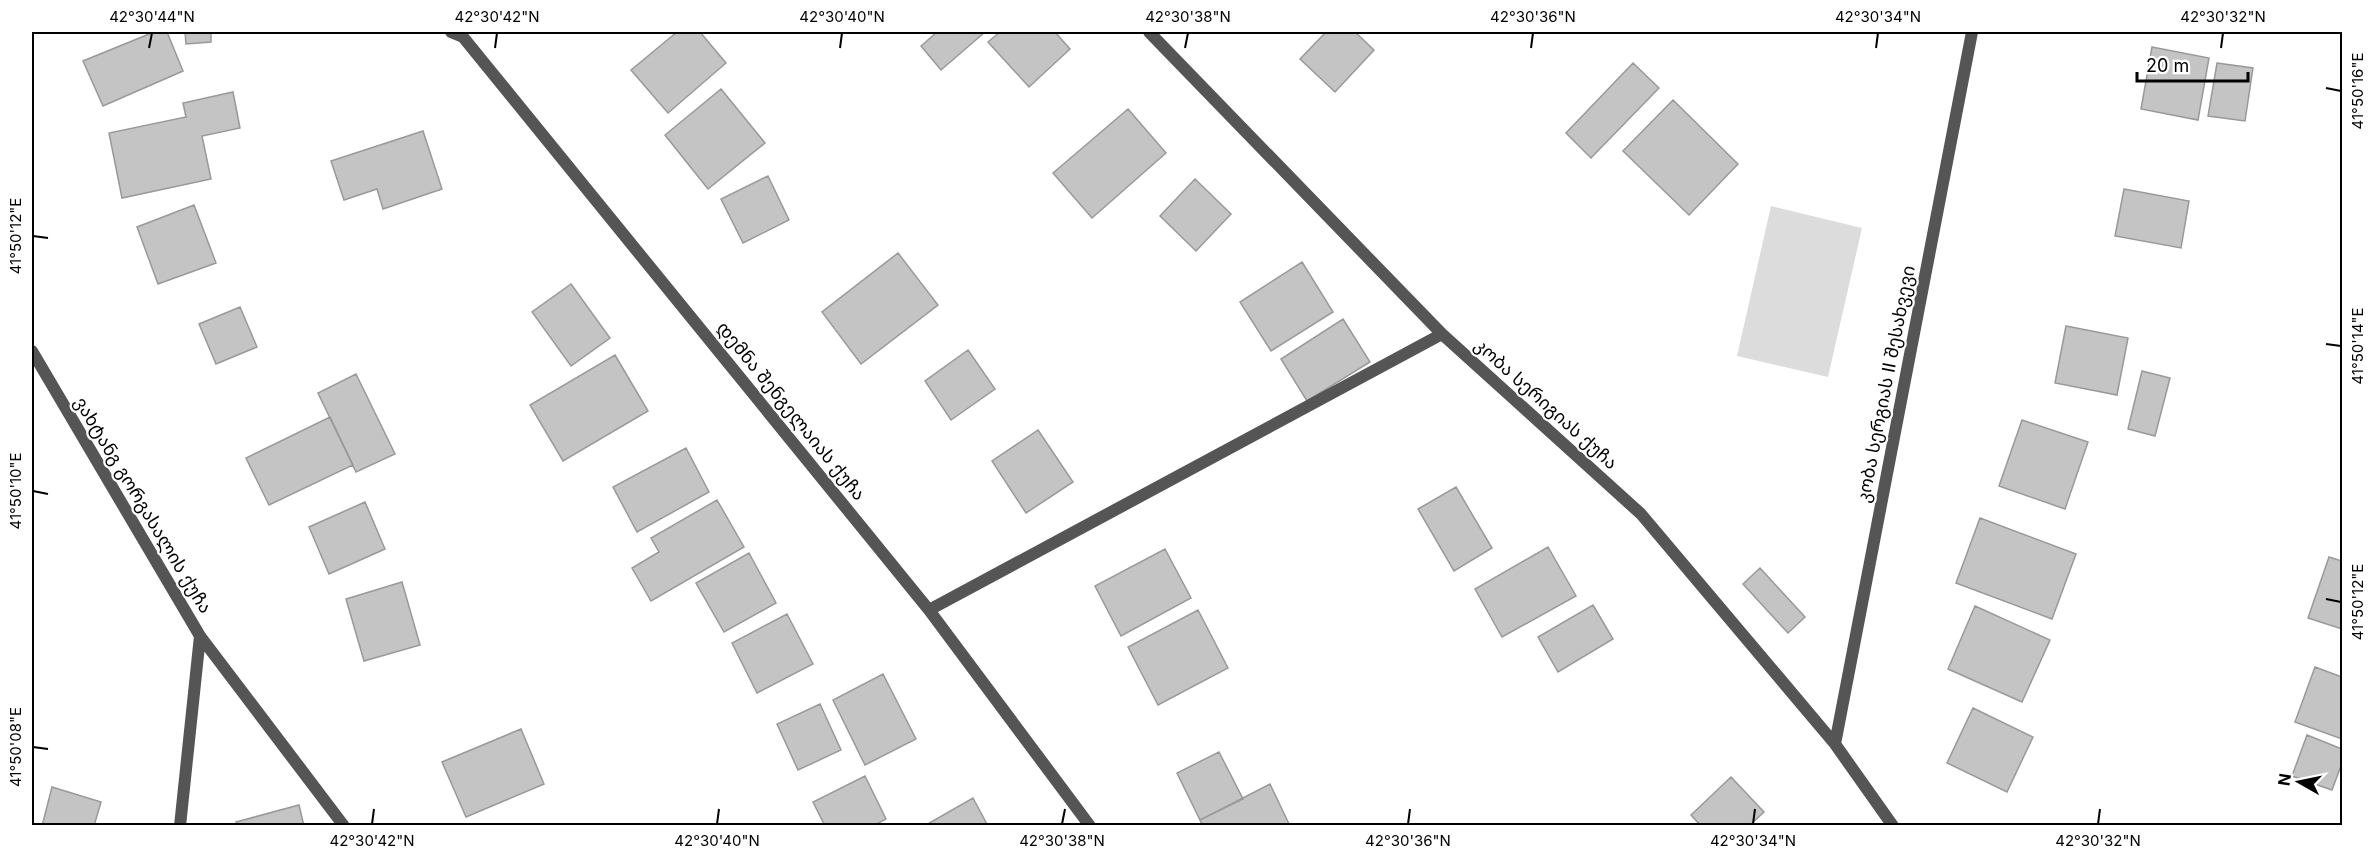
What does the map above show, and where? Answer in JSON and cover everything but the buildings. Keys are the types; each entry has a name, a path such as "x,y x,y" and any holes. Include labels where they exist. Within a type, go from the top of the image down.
{"street":[{"name":"დემნა შენგელაიას ქუჩა","path":"451,32 463,37 929,610 1090,825"},
{"name":"კობა სერიგიას ქუჩა","path":"1149,32 1442,334 1641,514 1835,744 1893,825"},
{"name":"კობა სერგიას II შესახვევი","path":"1835,744 1972,32"},
{"path":"929,610 1442,334"},
{"name":"ვახტანგ გორგასალის ქუჩა","path":"32,351 200,636 180,825"},
{"path":"200,636 344,825"}],"shaded area":[{"path":"1771,206 1862,228 1828,377 1737,356"}]}
